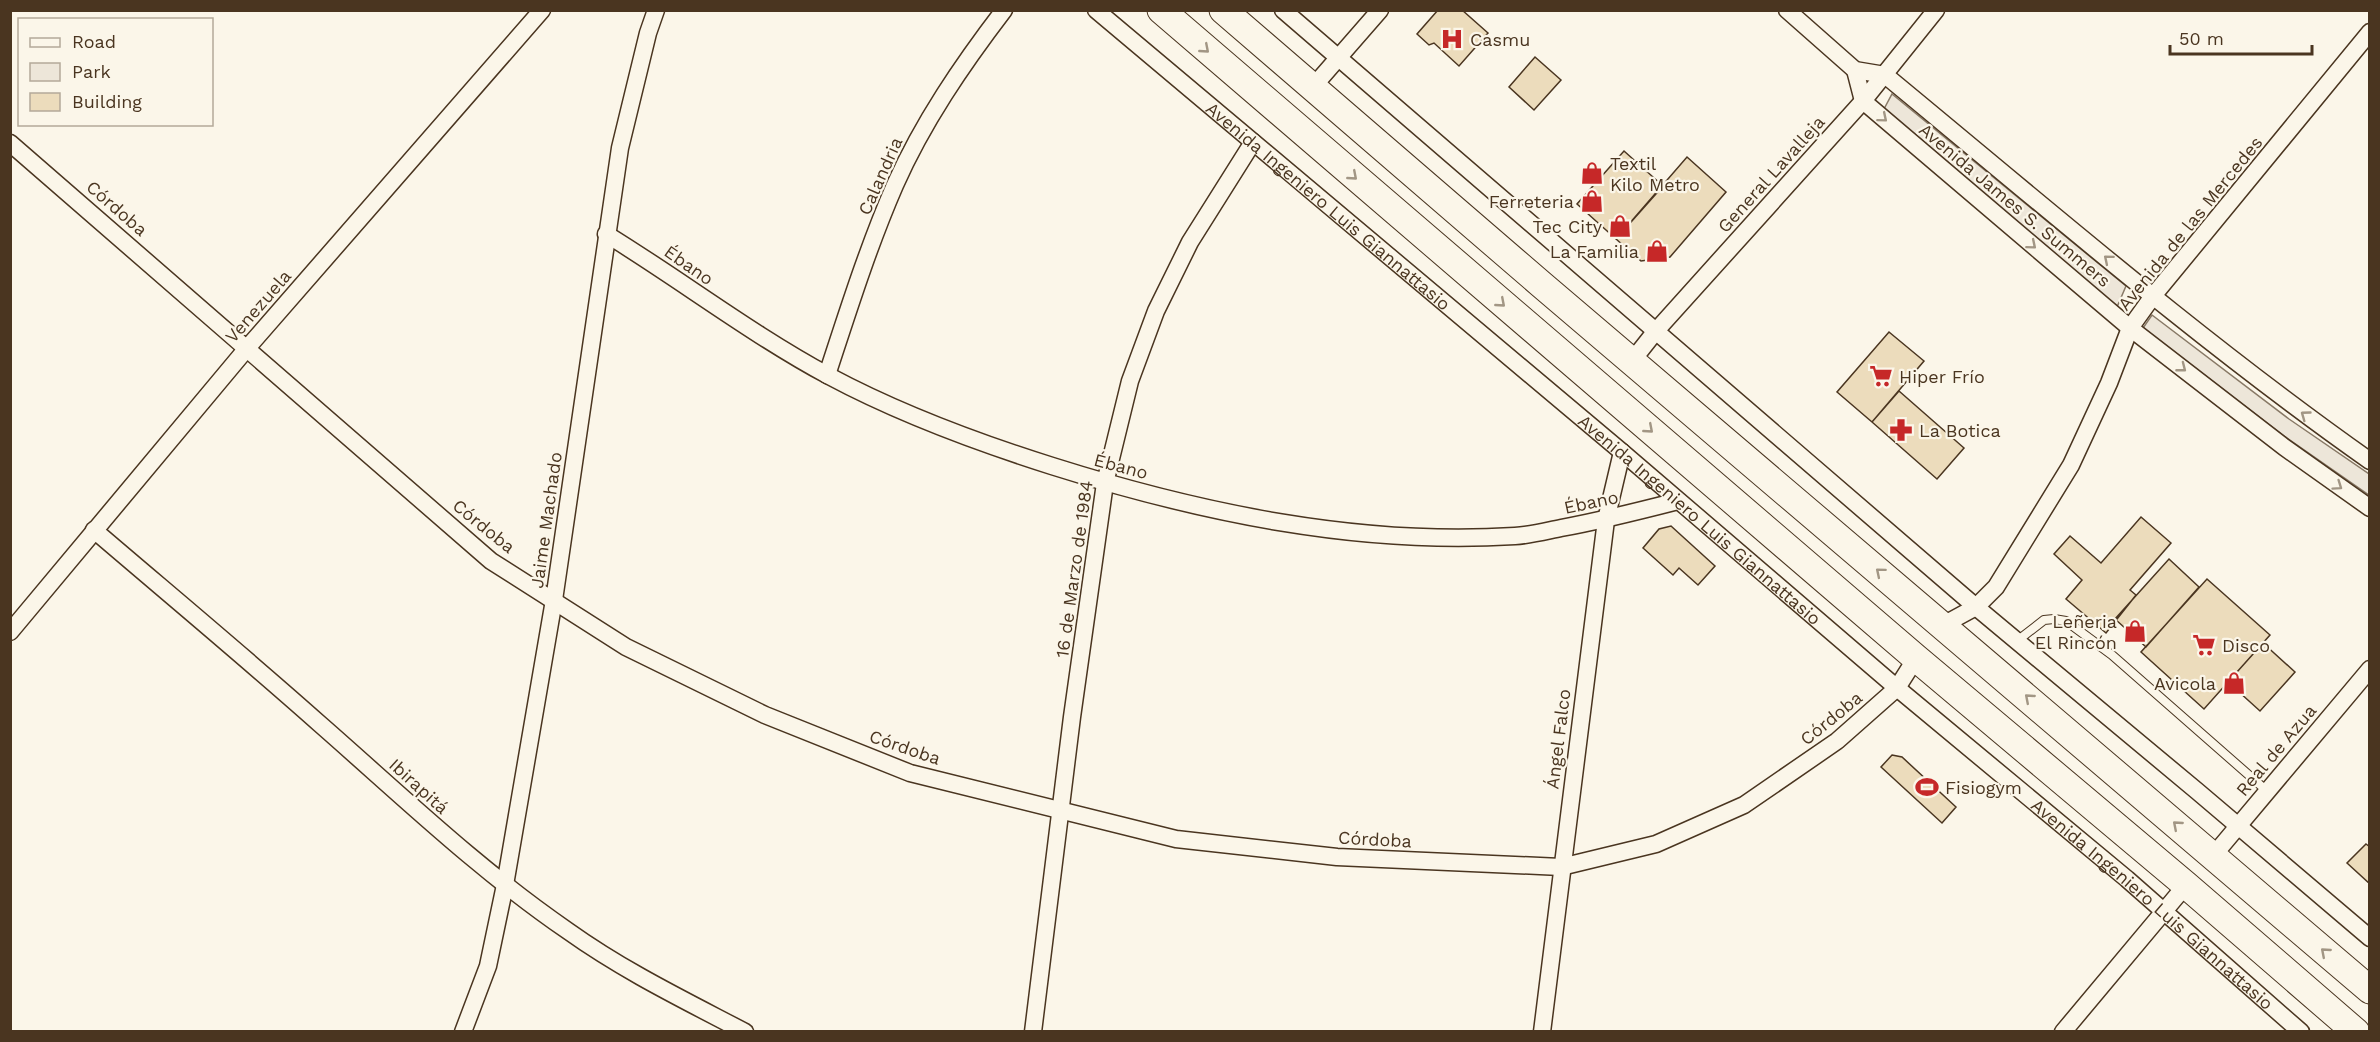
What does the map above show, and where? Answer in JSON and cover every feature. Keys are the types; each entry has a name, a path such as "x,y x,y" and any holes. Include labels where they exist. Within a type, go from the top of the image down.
{"main road":[{"name":"Avenida Ingeniero Luis Giannattasio","path":"1161,10 2356,1032"},
{"path":"1223,10 2370,990"}],"street":[{"name":"Venezuela","path":"10,632 248,347 542,10"},
{"name":"Jaime Machado","path":"463,1032 488,966 505,885 554,600 620,148 648,33 656,10"},
{"name":"Calandria","path":"828,375 866,259 895,184 929,118 967,58 1004,10"},
{"name":"Avenida Ingeniero Luis Giannattasio","path":"1096,10 2164,911 2301,1032"},
{"path":"1283,10 1976,607 2370,938"},
{"path":"1312,88 1380,10"},
{"path":"1787,10 1855,70 1885,75"},
{"name":"General Lavalleja","path":"1632,361 1655,332 1863,101 1936,10"},
{"name":"Avenida de las Mercedes","path":"1943,626 1976,607 1996,587 2072,465 2109,383 2130,328 2153,296 2370,32"},
{"path":"1855,70 1863,101"},
{"name":"Avenida James S. Summers","path":"1885,75 2153,296 2301,413 2370,462"},
{"name":"Avenida James S. Summers","path":"1863,101 2130,328 2284,447 2370,508"},
{"name":"Córdoba","path":"10,142 492,561 626,647 765,715 910,773 1176,839 1337,857 1561,867 1656,844 1744,806 1837,741 1897,688 1916,658"},
{"name":"16 de Marzo de 1984","path":"1033,1032 1106,483 1130,381 1156,311 1191,242 1253,142"},
{"name":"Ébano","path":"606,234 728,316 828,375 874,399 976,442 1106,483 1240,517 1371,533 1450,538 1519,536 1606,520 1678,501"},
{"name":"Ángel Falco","path":"1542,1032 1606,520 1622,452"},
{"name":"Ibirapitá","path":"94,530 322,725 456,846 505,885 568,932 638,977 745,1032"},
{"name":"Real de Azua","path":"2213,856 2370,669"},
{"path":"2063,1032 2186,885"}],"lane":[{"path":"2017,641 2044,620 2066,621 2112,655 2268,791"}],"green space":[{"path":"1892,94 2126,286 2117,307 1884,109"},
{"path":"2152,315 2289,419 2369,474 2369,495 2284,436 2143,328"}],"building":[{"name":"Casmu","path":"1438,10 1462,10 1488,33 1459,66 1434,43 1429,45 1417,34"},
{"path":"1535,57 1561,80 1534,110 1509,87"},
{"path":"1624,151 1663,186 1616,239 1577,204"},
{"path":"1687,157 1726,192 1670,257 1641,261 1616,239"},
{"name":"Hiper Frío","path":"1889,332 1924,361 1872,422 1837,392"},
{"path":"1899,391 1964,448 1937,479 1872,422"},
{"path":"2141,517 2171,543 2130,590 2136,595 2106,633 2066,599 2082,580 2054,554 2070,536 2101,563"},
{"path":"1671,526 1715,566 1698,585 1679,568 1673,575 1643,548 1659,529"},
{"path":"2169,559 2199,587 2146,647 2115,619"},
{"name":"Disco","path":"2207,579 2270,635 2204,709 2141,652"},
{"path":"2263,643 2295,672 2260,711 2228,682"},
{"path":"1892,755 1902,757 1956,807 1942,823 1881,767"},
{"path":"2366,844 2370,847 2370,884 2347,863"}],"place":[{"name":"Casmu","path":"1452,39"},
{"name":"Textil Kilo Metro","path":"1592,173"},
{"name":"Ferreteria","path":"1592,201"},
{"name":"Tec City","path":"1620,226"},
{"name":"La Familia","path":"1657,251"},
{"name":"Hiper Frío","path":"1881,376"},
{"name":"La Botica","path":"1901,430"},
{"name":"Leñeria El Rincón","path":"2135,631"},
{"name":"Disco","path":"2204,645"},
{"name":"Avicola","path":"2234,683"},
{"name":"Fisiogym","path":"1927,787"}]}
